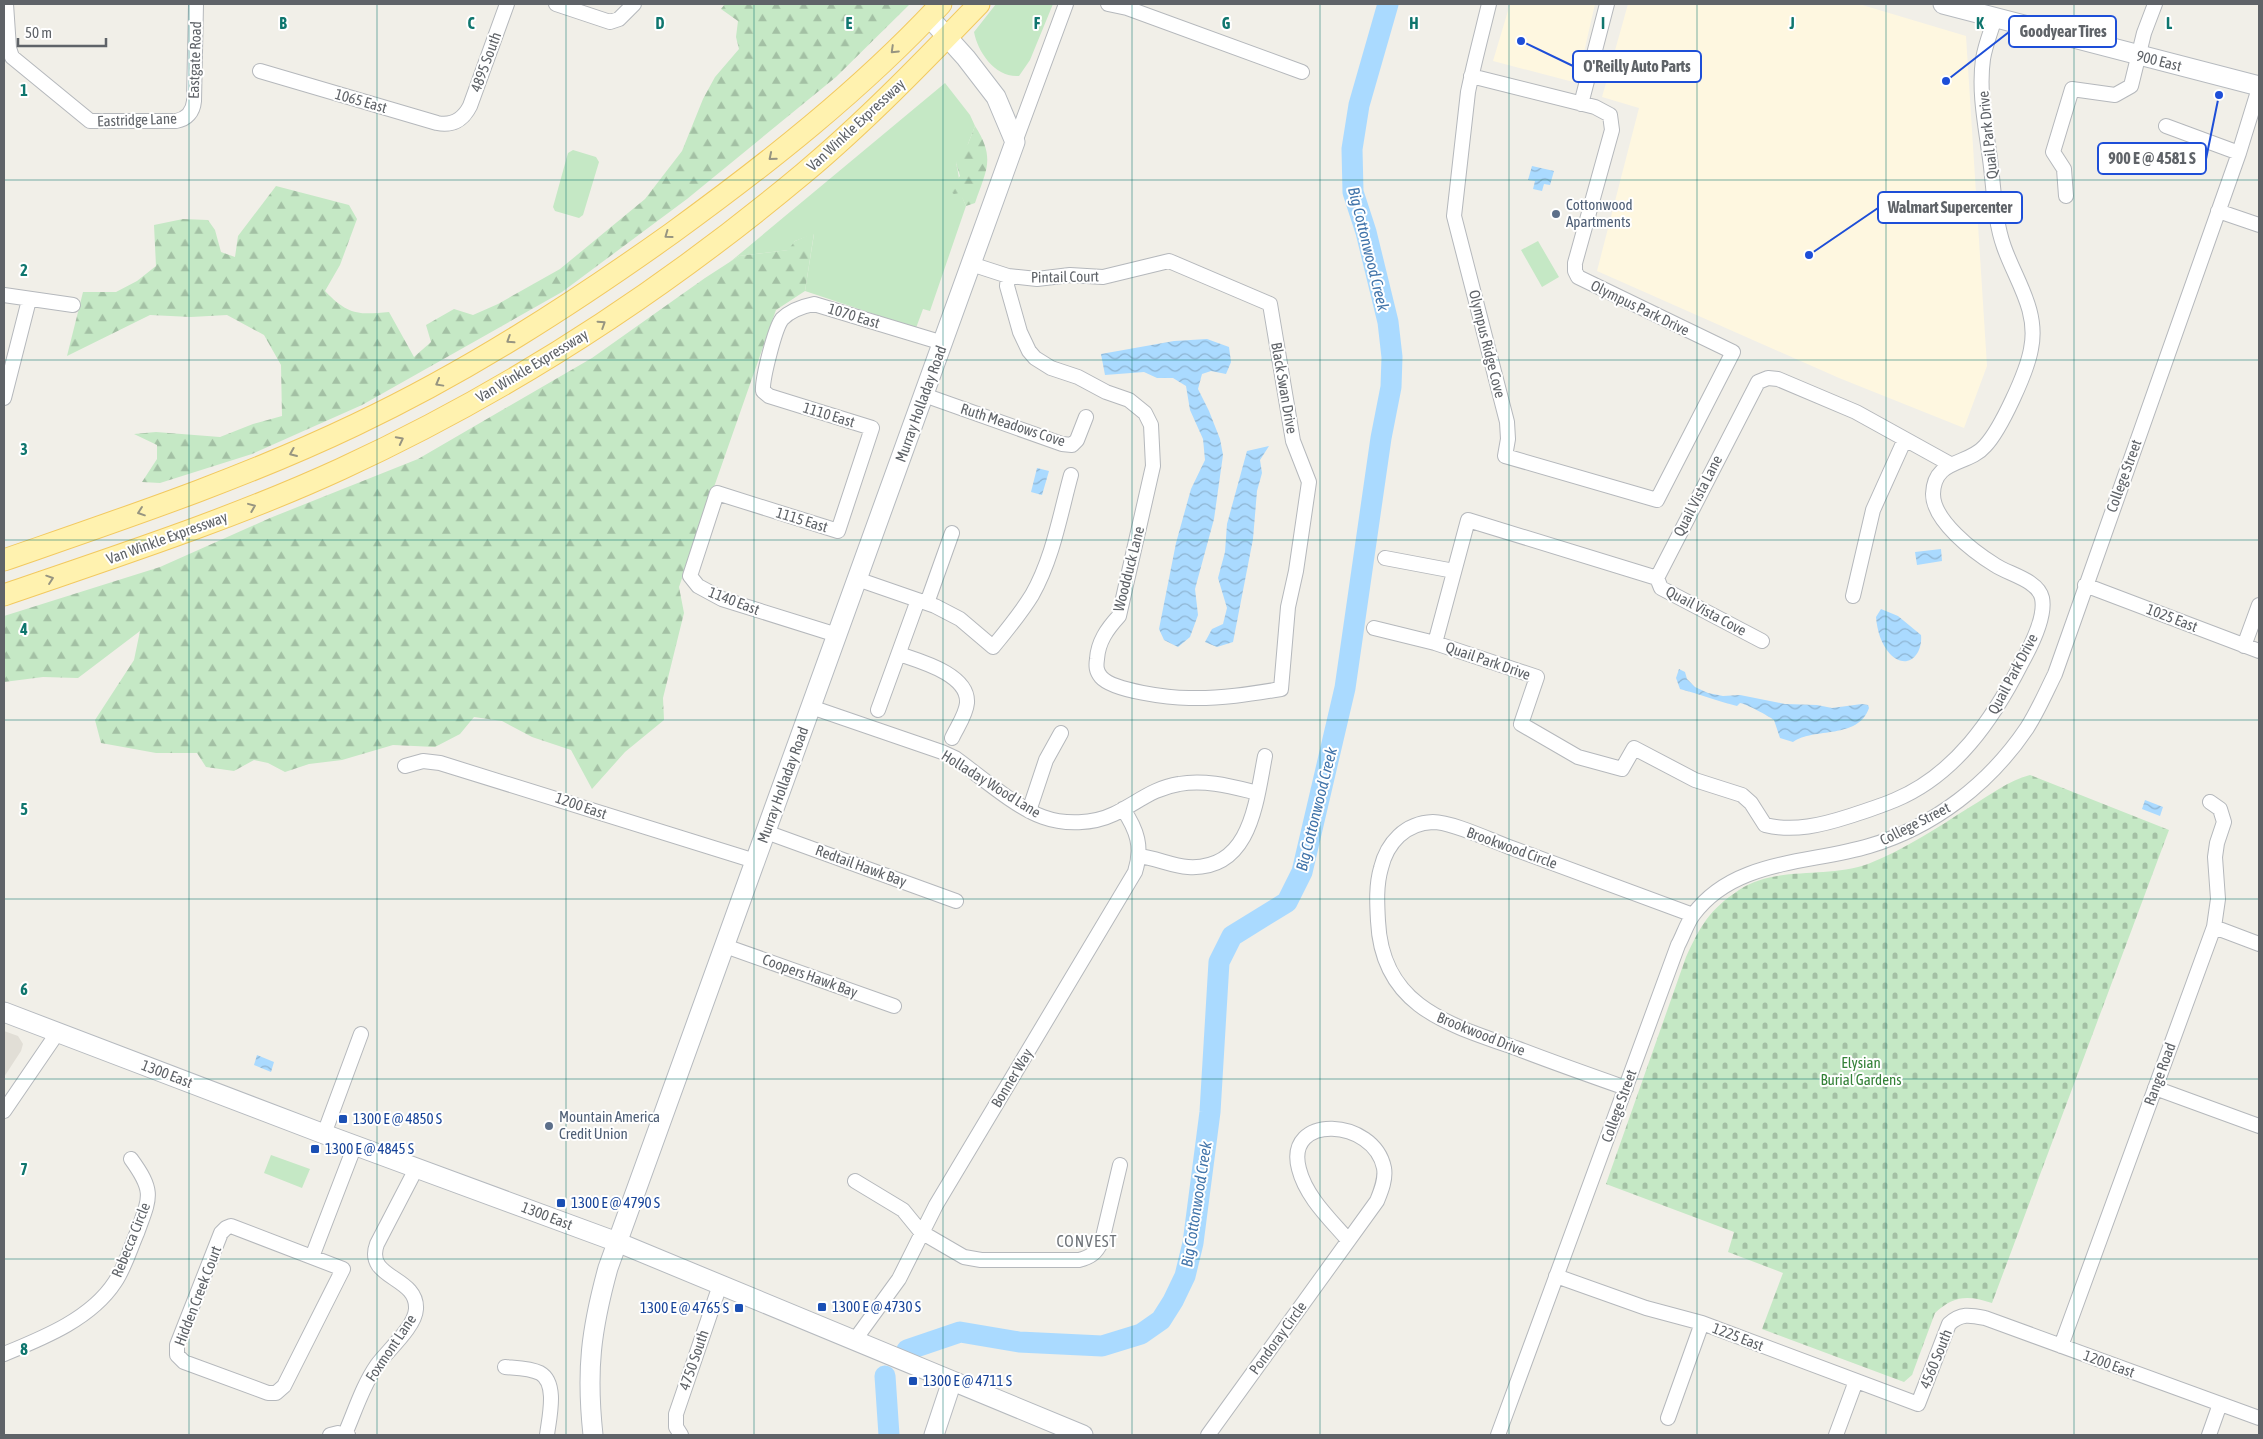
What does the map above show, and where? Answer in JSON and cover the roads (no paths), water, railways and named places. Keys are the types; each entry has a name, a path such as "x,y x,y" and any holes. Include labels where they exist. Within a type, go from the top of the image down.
{"main road":[{"name":"Van Winkle Expressway","path":"4,595 185,533 288,492 390,446 526,372 643,296 773,198 854,128 979,4"},
{"name":"900 East","path":"1943,4 2259,87"},
{"name":"Van Winkle Expressway","path":"4,560 172,501 292,453 416,395 482,359 652,247 765,163 876,68 935,10"},
{"path":"935,10 948,36 996,97 1016,142"},
{"name":"Murray Holladay Road","path":"593,1435 589,1402 589,1360 596,1314 618,1242 1016,142"},
{"name":"1300 East","path":"4,1012 324,1134 618,1242 1083,1435"},
{"path":"934,1435 952,1381"}],"street":[{"name":"Eastridge Lane","path":"6,4 8,48 12,57 41,84 90,121 176,121 188,116"},
{"name":"Eastgate Road","path":"188,116 194,101 196,4"},
{"name":"4895 South","path":"462,119 470,106 507,4"},
{"path":"556,4 610,22 618,19 634,4"},
{"name":"Murray Holladay Road","path":"1016,142 1066,4"},
{"path":"1108,4 1127,8 1302,72"},
{"name":"Olympus Ridge Cove","path":"1489,4 1472,76 1454,216 1506,422 1508,439 1506,456 1657,500"},
{"path":"1472,76 1581,104 1608,4"},
{"path":"2066,196 2064,169 2053,152 2072,89 2115,95 2126,90 2133,81 2144,33 2155,4"},
{"name":"Quail Park Drive","path":"1374,628 1435,643 1537,678 1521,724 1578,757 1622,769 1634,748 1695,780 1742,795 1751,802 1765,825 1784,830 1827,823 1898,799 1930,780 1955,758 1978,735 2005,696 2029,650 2042,610 2042,598 2036,586 1996,566 1972,550 1943,520 1933,496 1938,475 1950,464 1977,453 1988,443 2028,362 2032,347 2032,318 2028,300 2004,246 1998,222 1982,96 1983,59 1995,18"},
{"name":"1065 East","path":"260,71 437,123 450,124 462,119"},
{"name":"College Street","path":"1498,1435 1678,946 1693,915 1727,884 1748,873 1870,846 1935,816 1966,795 1988,775 2014,746 2032,719 2055,674 2239,153 2259,87"},
{"name":"Olympus Park Drive","path":"1581,104 1602,110 1610,115 1612,130 1575,263 1575,271 1578,277 1732,352 1657,500"},
{"path":"2166,126 2239,153"},
{"path":"2218,211 2259,225"},
{"name":"Pintail Court","path":"971,264 1008,276 1037,279 1070,275 1104,277 1169,262 1270,304"},
{"name":"Woodduck Lane","path":"1008,276 1007,286 1020,332 1029,351 1035,358 1052,368 1078,377 1106,392 1129,400 1145,413 1150,425 1153,466 1149,491 1119,616 1108,627 1098,648 1096,669 1101,678 1111,684 1137,692 1189,698 1281,689 1288,607 1296,571 1309,482 1304,470"},
{"path":"4,296 73,305"},
{"path":"4,398 29,300"},
{"name":"1070 East","path":"763,391 762,381 766,364 782,320 802,306 814,304 943,344"},
{"name":"Black Swan Drive","path":"1270,304 1293,441 1304,470"},
{"name":"Quail Vista Lane","path":"1656,578 1758,382 1768,378 1778,380 1856,412 1950,464"},
{"name":"1110 East","path":"763,391 769,396 872,428 855,482"},
{"name":"Ruth Meadows Cove","path":"924,395 1062,444 1072,445 1077,440 1086,417"},
{"path":"1853,596 1872,510 1887,483 1905,439"},
{"path":"858,579 923,601 960,619 993,646 1032,596 1048,559 1071,475"},
{"name":"1115 East","path":"717,493 838,531 855,482"},
{"name":"1140 East","path":"717,493 690,576 698,586 722,599 837,635"},
{"path":"1435,643 1468,520 1656,578"},
{"path":"878,710 899,654 952,533"},
{"path":"1385,558 1454,571"},
{"name":"Quail Vista Cove","path":"1656,578 1661,588 1762,641"},
{"name":"1025 East","path":"2085,585 2259,652"},
{"path":"2244,646 2259,605"},
{"path":"899,654 948,672 963,690 967,700 966,708 952,738"},
{"name":"Holladay Wood Lane","path":"811,707 955,758 1029,811 1057,821 1077,822 1102,818 1123,809 1151,792 1180,783 1210,783 1258,793"},
{"path":"1029,811 1046,760 1061,733"},
{"path":"1139,856 1190,867 1205,866 1230,854 1247,834 1265,756"},
{"name":"1200 East","path":"405,766 423,761 440,763 755,861"},
{"name":"Range Road","path":"2060,1346 2214,928 2218,899 2215,857 2217,843 2224,822 2220,809 2210,802"},
{"name":"Bonner Way","path":"854,1341 898,1279 921,1232 1135,872 1139,856 1138,835 1123,809"},
{"name":"Brookwood Circle","path":"1377,901 1379,874 1384,856 1392,842 1404,831 1434,822 1452,826 1693,915"},
{"name":"Redtail Hawk Bay","path":"766,832 956,901"},
{"name":"Brookwood Drive","path":"1377,901 1379,942 1385,960 1400,985 1418,1005 1446,1022 1626,1088"},
{"path":"2214,928 2259,944"},
{"name":"Coopers Hawk Bay","path":"725,946 894,1006"},
{"path":"4,1111 58,1032"},
{"path":"324,1134 361,1034"},
{"path":"2155,1088 2259,1126"},
{"name":"Pondoray Circle","path":"1208,1435 1377,1202 1383,1182 1384,1168 1375,1148 1357,1134 1342,1129 1325,1128 1312,1131 1304,1138 1298,1148 1299,1170 1311,1196 1348,1240"},
{"path":"312,1257 355,1145"},
{"name":"Rebecca Circle","path":"4,1354 41,1337 81,1315 102,1298 116,1280 124,1266 149,1197 145,1180 131,1159"},
{"path":"855,1181 903,1210 921,1232 964,1257 972,1259 1079,1260 1091,1257 1098,1250 1102,1241 1120,1165"},
{"name":"Foxmont Lane","path":"330,1435 338,1433 346,1435 373,1371 415,1315 416,1307 413,1293 403,1283 380,1269 374,1253 417,1167"},
{"name":"Hidden Creek Court","path":"234,1226 312,1257 343,1269 279,1392 268,1393 184,1362 178,1358 178,1345 222,1232 226,1228 234,1226"},
{"name":"1225 East","path":"1556,1276 1646,1308 1702,1323 1918,1404"},
{"name":"4750 South","path":"680,1435 676,1427 676,1414 720,1285"},
{"name":"1200 East","path":"1957,1316 1969,1315 1985,1318 2259,1418"},
{"name":"4560 South","path":"1918,1404 1943,1336 1949,1324 1957,1316"},
{"path":"1668,1418 1702,1323"},
{"path":"505,1367 533,1371 541,1374 548,1381 551,1391 547,1435"},
{"path":"1836,1435 1856,1381"},
{"path":"2209,1435 2220,1404"}],"water":[{"path":"1532,166 1554,171 1550,185 1544,184 1542,191 1533,189 1535,181 1528,180"},
{"path":"1207,339 1229,347 1231,362 1226,374 1211,371 1202,374 1198,389 1220,439 1223,455 1214,519 1195,589 1198,615 1190,637 1178,647 1164,640 1159,629 1176,543 1191,489 1205,460 1203,439 1190,410 1186,386 1173,378 1157,378 1144,372 1105,375 1101,354 1174,341"},
{"path":"1269,446 1260,460 1262,473 1257,491 1253,539 1233,642 1217,647 1205,642 1212,629 1223,624 1227,608 1218,578 1225,552 1227,524 1247,451"},
{"path":"1037,468 1049,471 1042,495 1031,492"},
{"path":"1941,549 1942,561 1917,565 1915,552"},
{"path":"1881,609 1898,616 1921,635 1917,654 1908,661 1896,659 1884,646 1876,617"},
{"path":"1679,669 1685,672 1687,679 1695,687 1708,693 1723,696 1740,695 1785,704 1817,705 1832,708 1862,704 1868,705 1869,708 1863,718 1855,725 1846,729 1812,735 1793,742 1780,738 1774,720 1751,707 1740,703 1737,706 1680,689 1676,678"},
{"path":"2145,800 2163,807 2160,816 2142,809"},
{"path":"257,1055 274,1062 271,1072 254,1065"}],"waterway":[{"name":"Big Cottonwood Creek","path":"907,1350 960,1332 1019,1342 1102,1346 1141,1334 1161,1320 1185,1276 1193,1243 1210,1112 1219,962 1232,936 1287,902 1302,872 1345,688 1381,438 1391,387 1392,357 1388,322 1366,232 1353,192 1352,149 1359,105 1388,4"},
{"name":"Big Cottonwood Creek","path":"885,1376 889,1435"}],"place":[{"name":"O'Reilly Auto Parts","path":"1521,41"},
{"name":"Goodyear Tires","path":"1946,81"},
{"name":"900 E @ 4581 S","path":"2219,95"},
{"name":"Cottonwood Apartments","path":"1556,214"},
{"name":"Walmart Supercenter","path":"1809,255"},
{"name":"1300 E @ 4850 S","path":"343,1119"},
{"name":"Mountain America Credit Union","path":"549,1126"},
{"name":"1300 E @ 4845 S","path":"315,1149"},
{"name":"1300 E @ 4790 S","path":"561,1203"},
{"name":"1300 E @ 4730 S","path":"822,1307"},
{"name":"1300 E @ 4765 S","path":"739,1308"},
{"name":"1300 E @ 4711 S","path":"913,1381"}],"district":[{"name":"CONVEST","path":"1087,1241"}],"park label":[{"name":"Elysian Burial Gardens","path":"1861,1072"}]}
